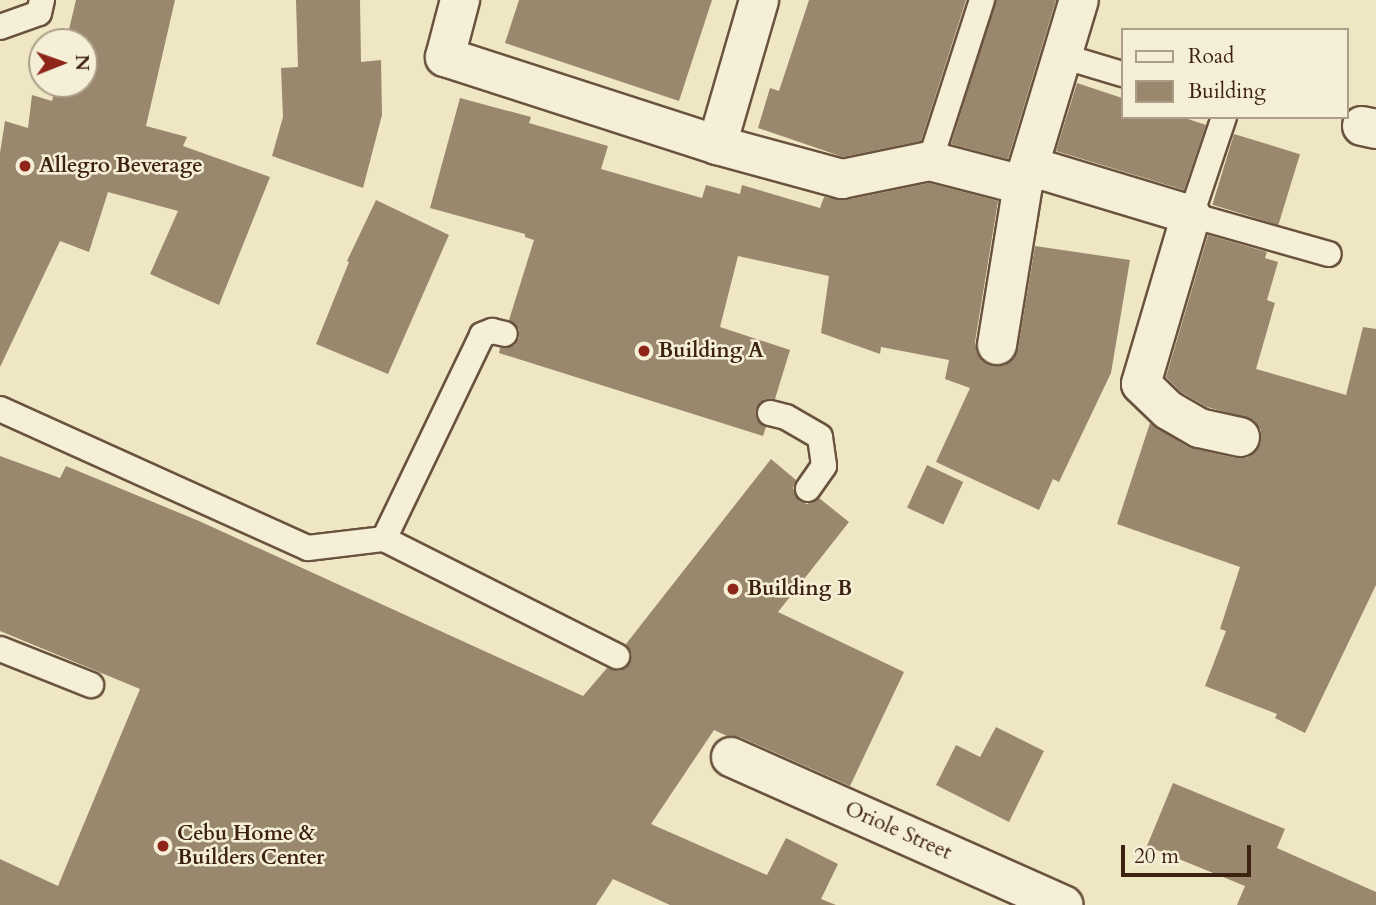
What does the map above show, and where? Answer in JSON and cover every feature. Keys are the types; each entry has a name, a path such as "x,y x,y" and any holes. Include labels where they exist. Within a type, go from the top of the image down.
{"street":[{"path":"460,0 444,57 717,145 842,179 930,162 1026,176 1191,215 1140,384 1168,410 1199,428 1240,437"},
{"path":"717,145 759,0"},
{"path":"997,345 1026,176 1079,0"},
{"name":"Oriole Street","path":"731,757 1064,905"}],"lane":[{"path":"0,27 39,13 42,0"},
{"path":"930,162 982,0"},
{"path":"1062,56 1120,73"},
{"path":"1223,119 1191,215 1329,254"},
{"path":"384,539 482,335 492,331 505,334"},
{"path":"0,408 308,548 384,539 617,656"},
{"path":"770,412 786,417 820,437 824,466 808,489"},
{"path":"0,649 91,685"}],"building":[{"path":"76,0 175,0 146,126 187,137 183,146 270,177 219,305 150,274 178,211 108,192 89,252 60,241 0,367 0,153 5,121 28,128 32,98 52,101 53,98 98,98 98,28 69,28"},
{"path":"296,0 360,0 361,62 381,60 382,115 363,188 272,156 283,117 281,68 298,67"},
{"path":"519,0 712,0 679,101 505,43"},
{"path":"809,0 966,0 921,141 843,157 758,128 770,88 779,91"},
{"path":"996,0 1056,0 1008,159 951,144"},
{"path":"1077,83 1120,97 1120,119 1188,119 1206,125 1184,190 1056,151"},
{"path":"460,98 531,117 529,123 608,146 601,169 702,198 706,185 740,194 742,185 820,208 824,197 846,200 929,183 998,201 975,342 977,353 983,361 993,366 1005,365 1014,358 1018,349 1035,246 1130,260 1111,373 1059,482 1053,479 1039,510 936,462 970,388 945,379 949,360 881,347 880,354 821,333 829,276 738,256 720,327 790,350 775,399 765,399 756,409 756,418 766,427 763,436 499,353 500,348 515,345 519,338 519,329 509,320 534,240 525,237 525,234 430,208"},
{"path":"1234,134 1300,154 1278,225 1212,205"},
{"path":"376,200 449,235 388,374 316,344 349,262 347,261"},
{"path":"1208,235 1267,252 1265,258 1278,262 1267,300 1275,303 1256,369 1346,395 1363,327 1376,329 1376,585 1305,733 1275,718 1277,714 1205,686 1226,631 1220,629 1240,567 1117,524 1150,423 1188,447 1235,458 1247,458 1256,452 1261,442 1261,430 1254,420 1207,407 1181,392 1166,377"},
{"path":"0,456 60,478 66,466 199,521 583,696 607,668 619,671 630,663 632,654 626,644 771,459 796,480 793,488 799,501 807,504 819,498 849,522 778,612 904,672 850,786 740,737 727,736 714,730 651,824 767,875 786,838 838,864 821,899 836,905 670,905 613,879 596,905 0,905 0,859 58,886 140,689 0,631"},
{"path":"927,465 963,482 943,525 907,508"},
{"path":"996,727 1044,751 1009,822 936,785 956,745 980,757"},
{"path":"1173,783 1285,829 1277,848 1376,892 1376,905 1237,905 1245,886 1147,846"}],"place":[{"name":"Allegro Beverage","path":"25,166"},
{"name":"Building A","path":"644,351"},
{"name":"Building B","path":"733,589"},
{"name":"Cebu Home & Builders Center","path":"163,846"}]}
